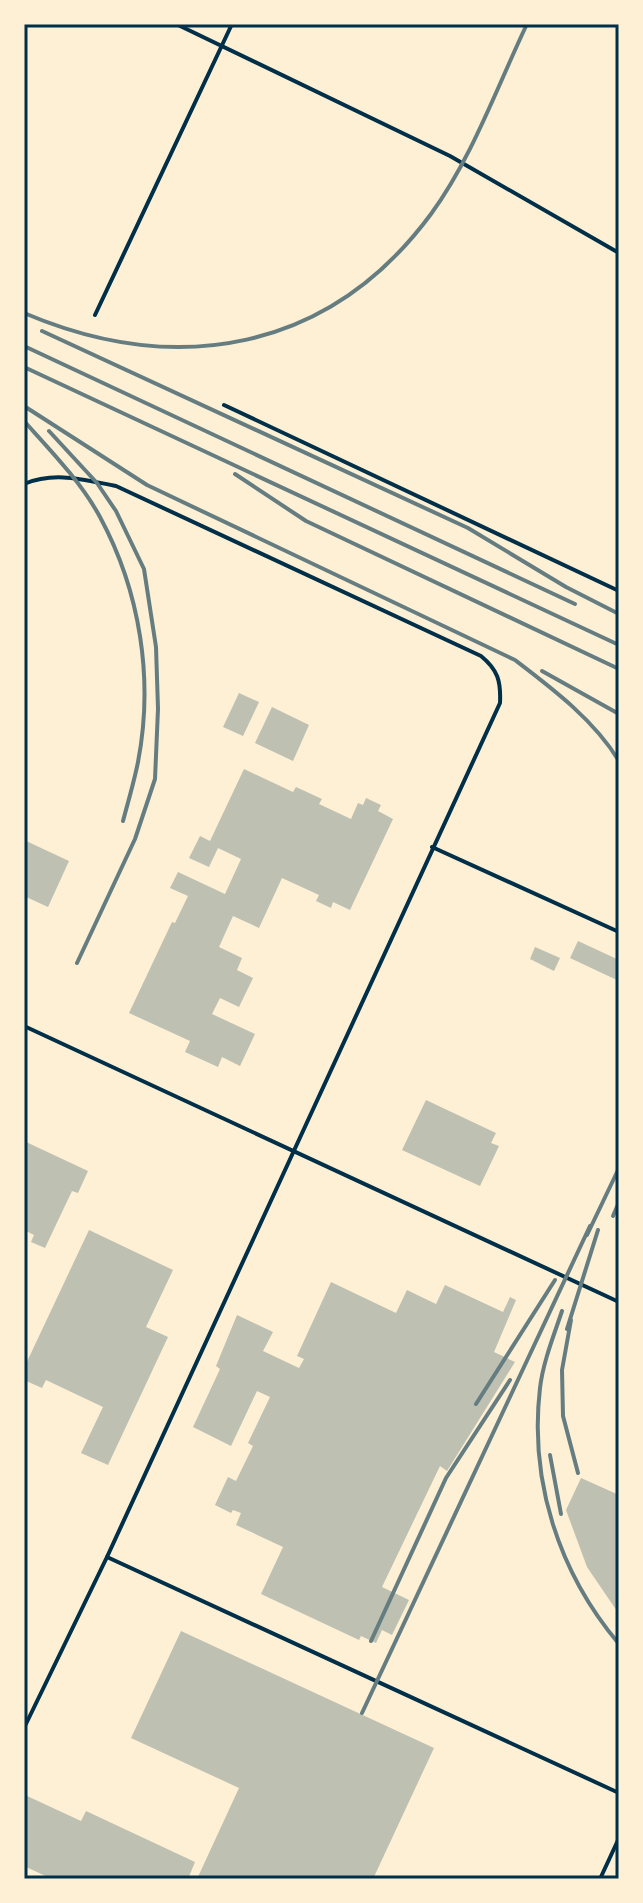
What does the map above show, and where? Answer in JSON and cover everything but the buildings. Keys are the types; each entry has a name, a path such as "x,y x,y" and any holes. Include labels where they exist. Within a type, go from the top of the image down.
{"lane":[{"path":"176,24 450,156 619,253"},
{"path":"95,315 232,24"},
{"path":"224,405 619,591"},
{"path":"24,484 57,476 116,486 481,656 494,668 501,685 500,703 107,1557 24,1728"},
{"path":"432,847 619,932"},
{"path":"24,1026 619,1302"},
{"path":"107,1557 619,1793"},
{"path":"600,1879 619,1838"}],"railway":[{"path":"24,313 81,333 138,344 193,347 247,340 298,323 346,297 391,261 446,192 471,146 527,24"},
{"path":"42,331 468,528 566,587 619,614"},
{"path":"24,346 575,604"},
{"path":"24,367 619,645"},
{"path":"24,406 147,485 515,660 585,719 619,761"},
{"path":"24,421 65,467 100,517 114,545 134,605 144,668 143,731 123,821"},
{"path":"49,431 97,483 116,511 144,569 156,647 158,709 155,779 135,839 77,963"},
{"path":"235,474 306,521 619,669"},
{"path":"542,671 619,714"},
{"path":"587,1235 619,1168"},
{"path":"613,1216 619,1202"},
{"path":"362,1713 590,1226"},
{"path":"567,1329 598,1230"},
{"path":"476,1404 555,1280"},
{"path":"562,1311 540,1388 539,1457 544,1491 553,1524 580,1587 619,1644"},
{"path":"571,1320 562,1370 563,1416 578,1473"},
{"path":"371,1641 446,1478 510,1380"},
{"path":"550,1455 561,1514"}]}
